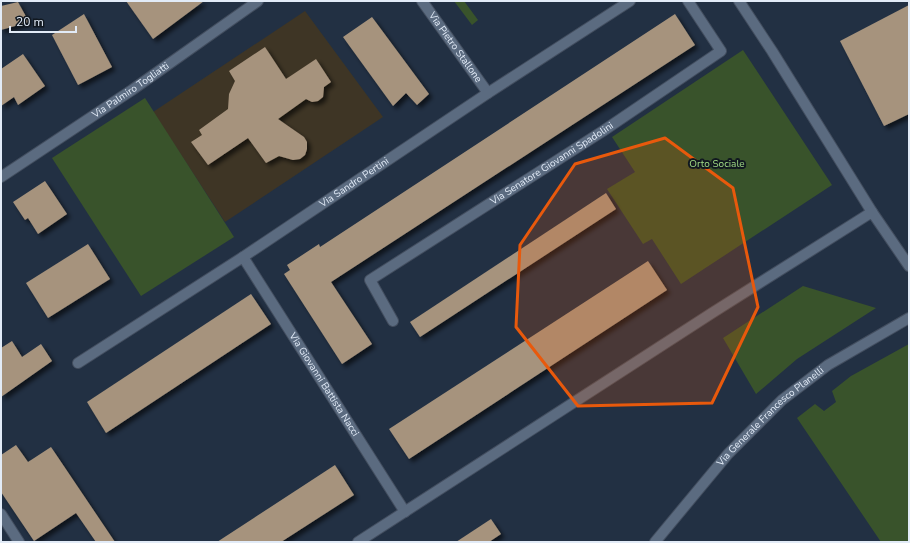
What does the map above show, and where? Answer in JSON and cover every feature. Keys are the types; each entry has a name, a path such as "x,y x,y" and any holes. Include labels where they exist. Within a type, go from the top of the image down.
{"street":[{"name":"Via Palmiro Togliatti","path":"1,177 132,90 258,1"},
{"name":"Via Pietro Stallone","path":"422,1 488,93"},
{"name":"Via Sandro Pertini","path":"78,363 242,257 488,93 630,1"},
{"name":"Via Senatore Giovanni Spadolini","path":"393,321 370,280 603,131 721,51 688,1"},
{"path":"738,1 772,51 872,212 909,266"},
{"path":"358,542 712,313 872,212"},
{"name":"Via Giovanni Battista Nacci","path":"242,257 405,512"},
{"name":"Via Generale Francesco Planelli","path":"655,542 728,454 782,400 828,365 909,318"},
{"path":"1,514 19,542"}],"highlighted area":[{"path":"665,138 733,188 758,307 712,403 578,406 516,327 520,245 575,164"}],"shaded area":[{"path":"305,11 383,117 225,222 153,112"}],"green space":[{"path":"454,1 464,1 478,20 472,25"},
{"name":"Orto Sociale","path":"743,50 832,185 681,284 652,239 643,244 607,189 635,172 612,137"},
{"path":"145,98 234,237 141,296 52,158"},
{"path":"803,286 876,308 797,359 756,394 723,338"},
{"path":"909,344 909,542 881,542 797,418 815,404 824,411 836,402 832,391 851,376"}],"building":[{"path":"126,1 204,1 153,39"},
{"path":"18,2 29,22 1,30 1,6"},
{"path":"909,5 909,114 884,126 840,41"},
{"path":"84,14 112,67 78,85 52,35"},
{"path":"675,14 695,45 331,282 372,344 342,364 284,274 290,270 287,265 319,244 320,247"},
{"path":"372,17 429,94 417,105 406,93 393,106 343,37"},
{"path":"265,47 286,79 316,59 331,82 324,87 323,97 318,101 312,102 306,99 278,119 304,137 307,142 305,155 300,159 293,160 279,156 266,163 248,138 208,165 191,142 202,135 199,130 228,109 229,94 235,81 229,71"},
{"path":"23,54 45,86 18,105 14,97 1,106 1,69"},
{"path":"45,181 67,214 38,234 28,218 25,220 13,202"},
{"path":"606,193 616,209 420,337 410,322"},
{"path":"88,244 110,279 48,318 26,283"},
{"path":"648,261 667,290 409,459 389,429"},
{"path":"251,294 271,324 106,433 87,402"},
{"path":"12,341 22,357 41,344 52,361 1,397 1,348"},
{"path":"16,445 28,462 51,447 115,542 96,542 76,513 34,541 1,492 1,455"},
{"path":"335,465 354,495 281,542 217,542"},
{"path":"491,519 501,534 489,542 456,542"}]}
